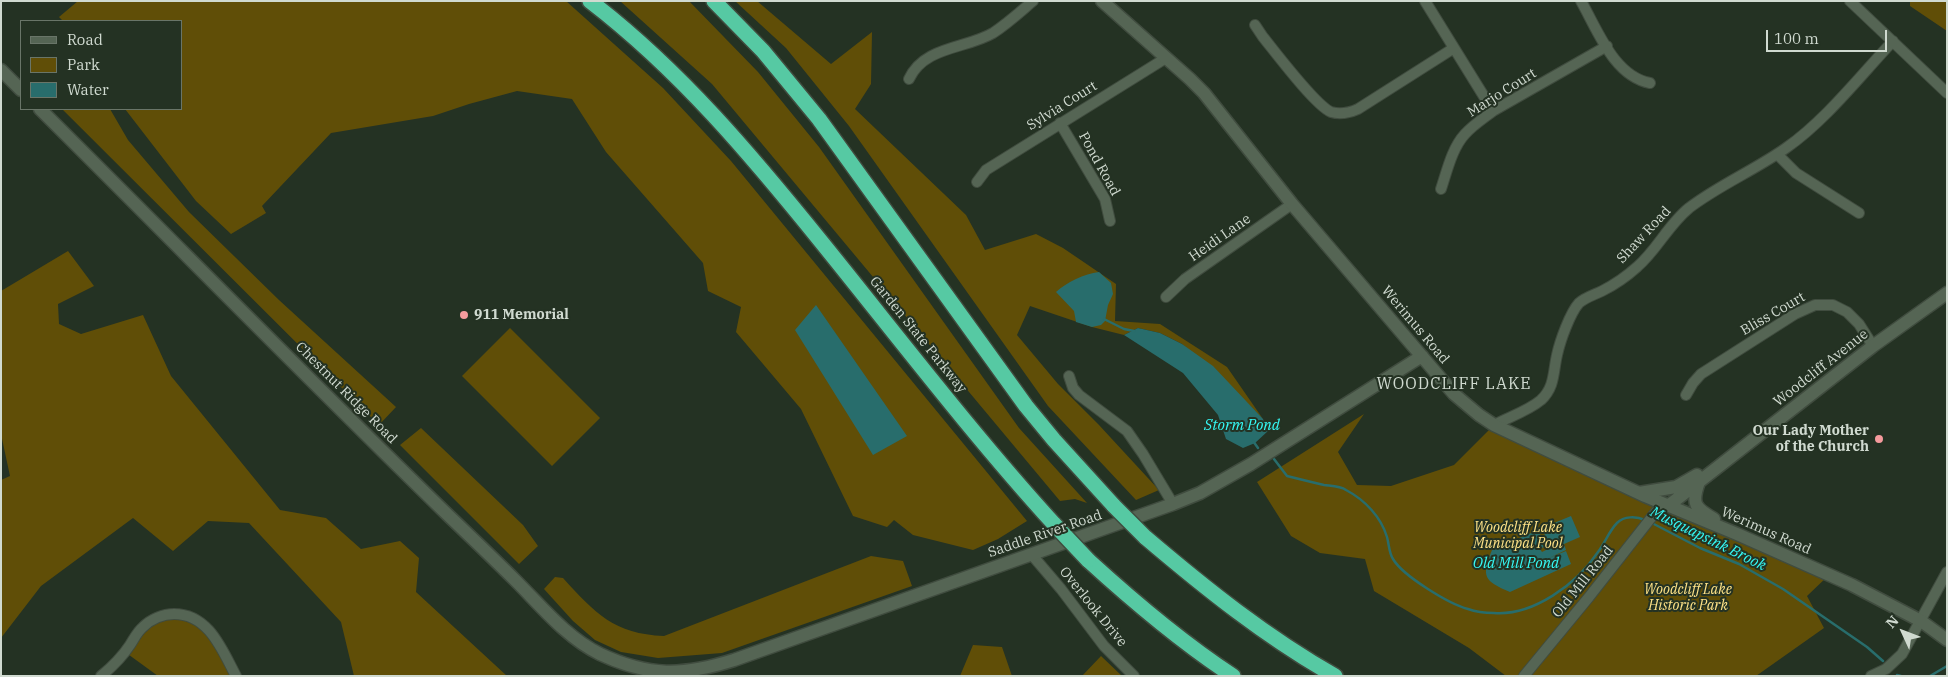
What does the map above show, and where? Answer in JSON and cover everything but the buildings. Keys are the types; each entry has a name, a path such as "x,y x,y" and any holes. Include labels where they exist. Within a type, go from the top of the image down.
{"highway":[{"name":"Garden State Parkway","path":"590,1 662,62 724,125 782,193 994,456 1088,560 1154,618 1233,676"},
{"path":"714,1 763,51 814,112 1026,406 1114,506 1145,536 1247,620 1335,676"}],"main road":[{"name":"Werimus Road","path":"1104,2 1204,93 1292,204 1460,399 1479,415 1638,493 1852,585 1920,621 1947,640"},
{"path":"1,70 20,89"},
{"name":"Chestnut Ridge Road","path":"41,110 383,452 551,616 584,644 598,653 649,674"},
{"name":"Woodcliff Avenue","path":"1665,505 1699,482 1874,346 1947,293"},
{"name":"Saddle River Road","path":"649,674 696,670 727,662 1032,555 1200,493 1245,468 1422,356"},
{"path":"1638,493 1676,487 1697,475 1714,470"},
{"path":"1699,482 1694,499 1697,506 1737,534"}],"street":[{"path":"909,79 913,70 920,64 948,48 992,34 1033,1"},
{"path":"1425,1 1493,111"},
{"path":"1581,1 1623,70 1640,81 1650,83"},
{"path":"1850,1 1947,93"},
{"path":"1255,25 1319,103 1332,112 1340,114 1358,109 1454,48"},
{"name":"Shaw Road","path":"1494,424 1536,404 1548,392 1554,376 1558,347 1575,308 1580,302 1586,297 1603,290 1638,266 1673,223 1688,209 1801,137 1892,41"},
{"name":"Marjo Court","path":"1442,189 1456,148 1464,135 1493,111 1607,46"},
{"name":"Sylvia Court","path":"977,182 986,170 1166,58"},
{"name":"Pond Road","path":"1060,123 1105,199 1110,221"},
{"path":"1777,154 1796,173 1859,213"},
{"name":"Heidi Lane","path":"1166,297 1185,279 1292,204"},
{"name":"Bliss Court","path":"1686,395 1701,374 1795,314 1815,305 1833,305 1847,312 1859,324 1874,346"},
{"path":"1069,376 1073,388 1079,395 1128,430 1173,504"},
{"name":"Old Mill Road","path":"1524,676 1652,517 1665,505"},
{"name":"Overlook Drive","path":"1032,555 1061,589 1104,646 1134,676"},
{"path":"1871,676 1886,669 1902,654 1947,572"},
{"path":"101,676 121,658 144,625 161,616 179,614 198,620 206,627 213,635 236,676"}],"green space":[{"path":"78,1 566,1 663,88 731,161 1027,521 998,539 973,550 913,535 894,520 887,527 853,516 801,409 736,332 741,307 708,291 703,263 606,152 572,99 517,91 433,116 331,133 262,206 266,213 231,234 196,201 126,110 182,110 182,20 62,20 59,17"},
{"path":"620,1 689,1 758,72 819,147 1019,428 1087,503 1075,499 1060,501 712,84"},
{"path":"735,1 757,1 831,64 872,32 871,84 855,109 966,215 985,250 1036,234 1063,248 1116,284 1115,321 1160,324 1227,367 1263,419 1182,344 1160,333 1138,328 1124,335 1092,327 1030,306 1017,335 1058,384 1159,490 1136,500 1048,406 849,126 786,48"},
{"path":"1910,1 1947,1 1947,31 1910,6"},
{"path":"63,110 111,110 128,140 189,212 279,300 396,407 379,425"},
{"path":"68,251 94,286 58,304 59,324 81,334 143,315 171,376 280,510 326,518 361,549 400,541 419,558 416,592 507,676 354,676 341,622 249,523 208,521 173,551 133,518 41,586 1,638 1,480 10,476 1,434 1,291"},
{"path":"510,328 600,418 552,466 462,376"},
{"path":"1364,414 1338,452 1357,485 1391,486 1454,465 1494,425 1829,575 1807,596 1824,628 1756,676 1506,676 1469,648 1374,591 1365,559 1320,553 1291,536 1257,482"},
{"path":"421,428 523,525 538,546 519,564 400,445"},
{"path":"871,556 903,561 912,586 722,653 658,658 621,652 595,640 573,621 544,589 555,577 563,578 585,602 619,626 632,631 664,636"},
{"path":"160,618 199,619 236,676 158,676 125,652"},
{"path":"973,645 1002,647 1012,676 960,676"},
{"path":"1101,656 1122,676 1082,676"}],"water":[{"path":"1099,272 1111,283 1113,294 1108,305 1105,321 1101,325 1092,327 1076,322 1074,311 1056,292 1076,279"},
{"path":"816,305 907,436 873,455 795,330"},
{"name":"Storm Pond","path":"1138,328 1160,333 1182,344 1213,366 1263,419 1268,431 1255,443 1243,448 1226,439 1218,415 1183,373 1124,335"},
{"name":"Old Mill Pond","path":"1571,516 1580,537 1564,544 1566,550 1549,558 1566,551 1571,564 1510,592 1490,581 1486,572 1492,550 1538,530 1544,542 1542,544 1544,547 1540,549 1542,552 1550,548 1542,528"}],"waterway":[{"name":"Musquapsink Brook","path":"1104,319 1124,329 1134,331"},
{"name":"Musquapsink Brook","path":"1253,441 1258,448"},
{"name":"Musquapsink Brook","path":"1274,459 1287,476 1335,486 1360,499 1381,523 1392,557 1398,566 1416,581 1439,595 1460,606 1478,612 1509,613 1524,609 1553,596 1589,564 1617,523 1630,517 1645,520"},
{"name":"Musquapsink Brook","path":"1650,522 1700,548 1739,564 1783,589 1867,647 1883,661"},
{"name":"Musquapsink Brook","path":"1930,676 1947,666"},
{"name":"Musquapsink Brook","path":"1897,675 1901,676"}],"place":[{"name":"911 Memorial","path":"464,315"},
{"name":"Our Lady Mother of the Church","path":"1879,439"}],"district":[{"name":"WOODCLIFF LAKE","path":"1454,384"}],"park label":[{"name":"Woodcliff Lake Municipal Pool","path":"1518,536"},
{"name":"Woodcliff Lake Historic Park","path":"1688,598"}]}
